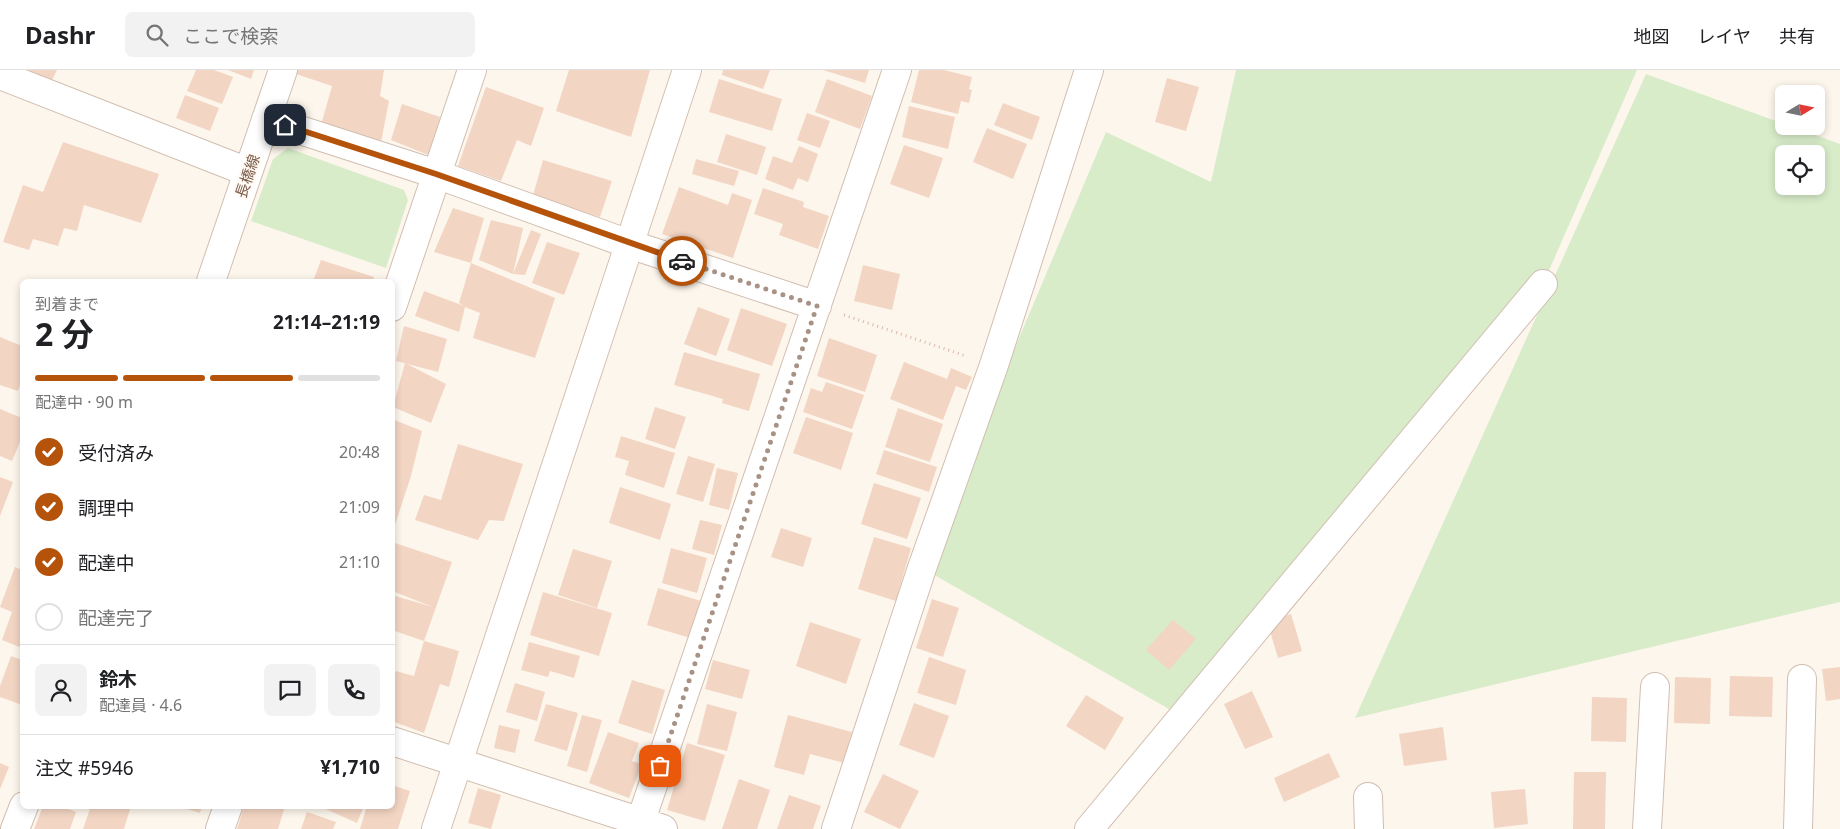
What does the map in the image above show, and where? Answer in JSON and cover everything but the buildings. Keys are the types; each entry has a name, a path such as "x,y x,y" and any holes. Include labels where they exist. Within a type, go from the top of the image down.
{"street":[{"name":"長橋線","path":"212,279 283,70"},
{"path":"395,298 472,70"},
{"path":"436,829 687,70"},
{"path":"395,742 647,826 817,306 897,70"},
{"path":"836,829 922,568 994,365 1089,70"},
{"path":"0,75 248,172"},
{"path":"266,119 436,174 629,244 817,306"},
{"path":"1089,829 1543,284"},
{"path":"1798,829 1802,678"},
{"path":"1647,829 1655,687"},
{"path":"1368,797 1369,829"},
{"path":"15,829 23,809"},
{"path":"220,829 227,809"}],"path":[{"path":"817,306 994,365"}],"green space":[{"path":"1236,70 1637,70 1543,284 1183,717 922,568 1106,132 1211,182"},
{"path":"1646,74 1775,121 1775,135 1816,135 1840,144 1840,602 1355,718"},
{"path":"288,148 404,190 408,200 386,268 251,221 273,159"}],"way so far":[{"path":"660,766 817,306 682,261"}],"route":[{"path":"285,125 436,174 629,244 682,261"}]}
